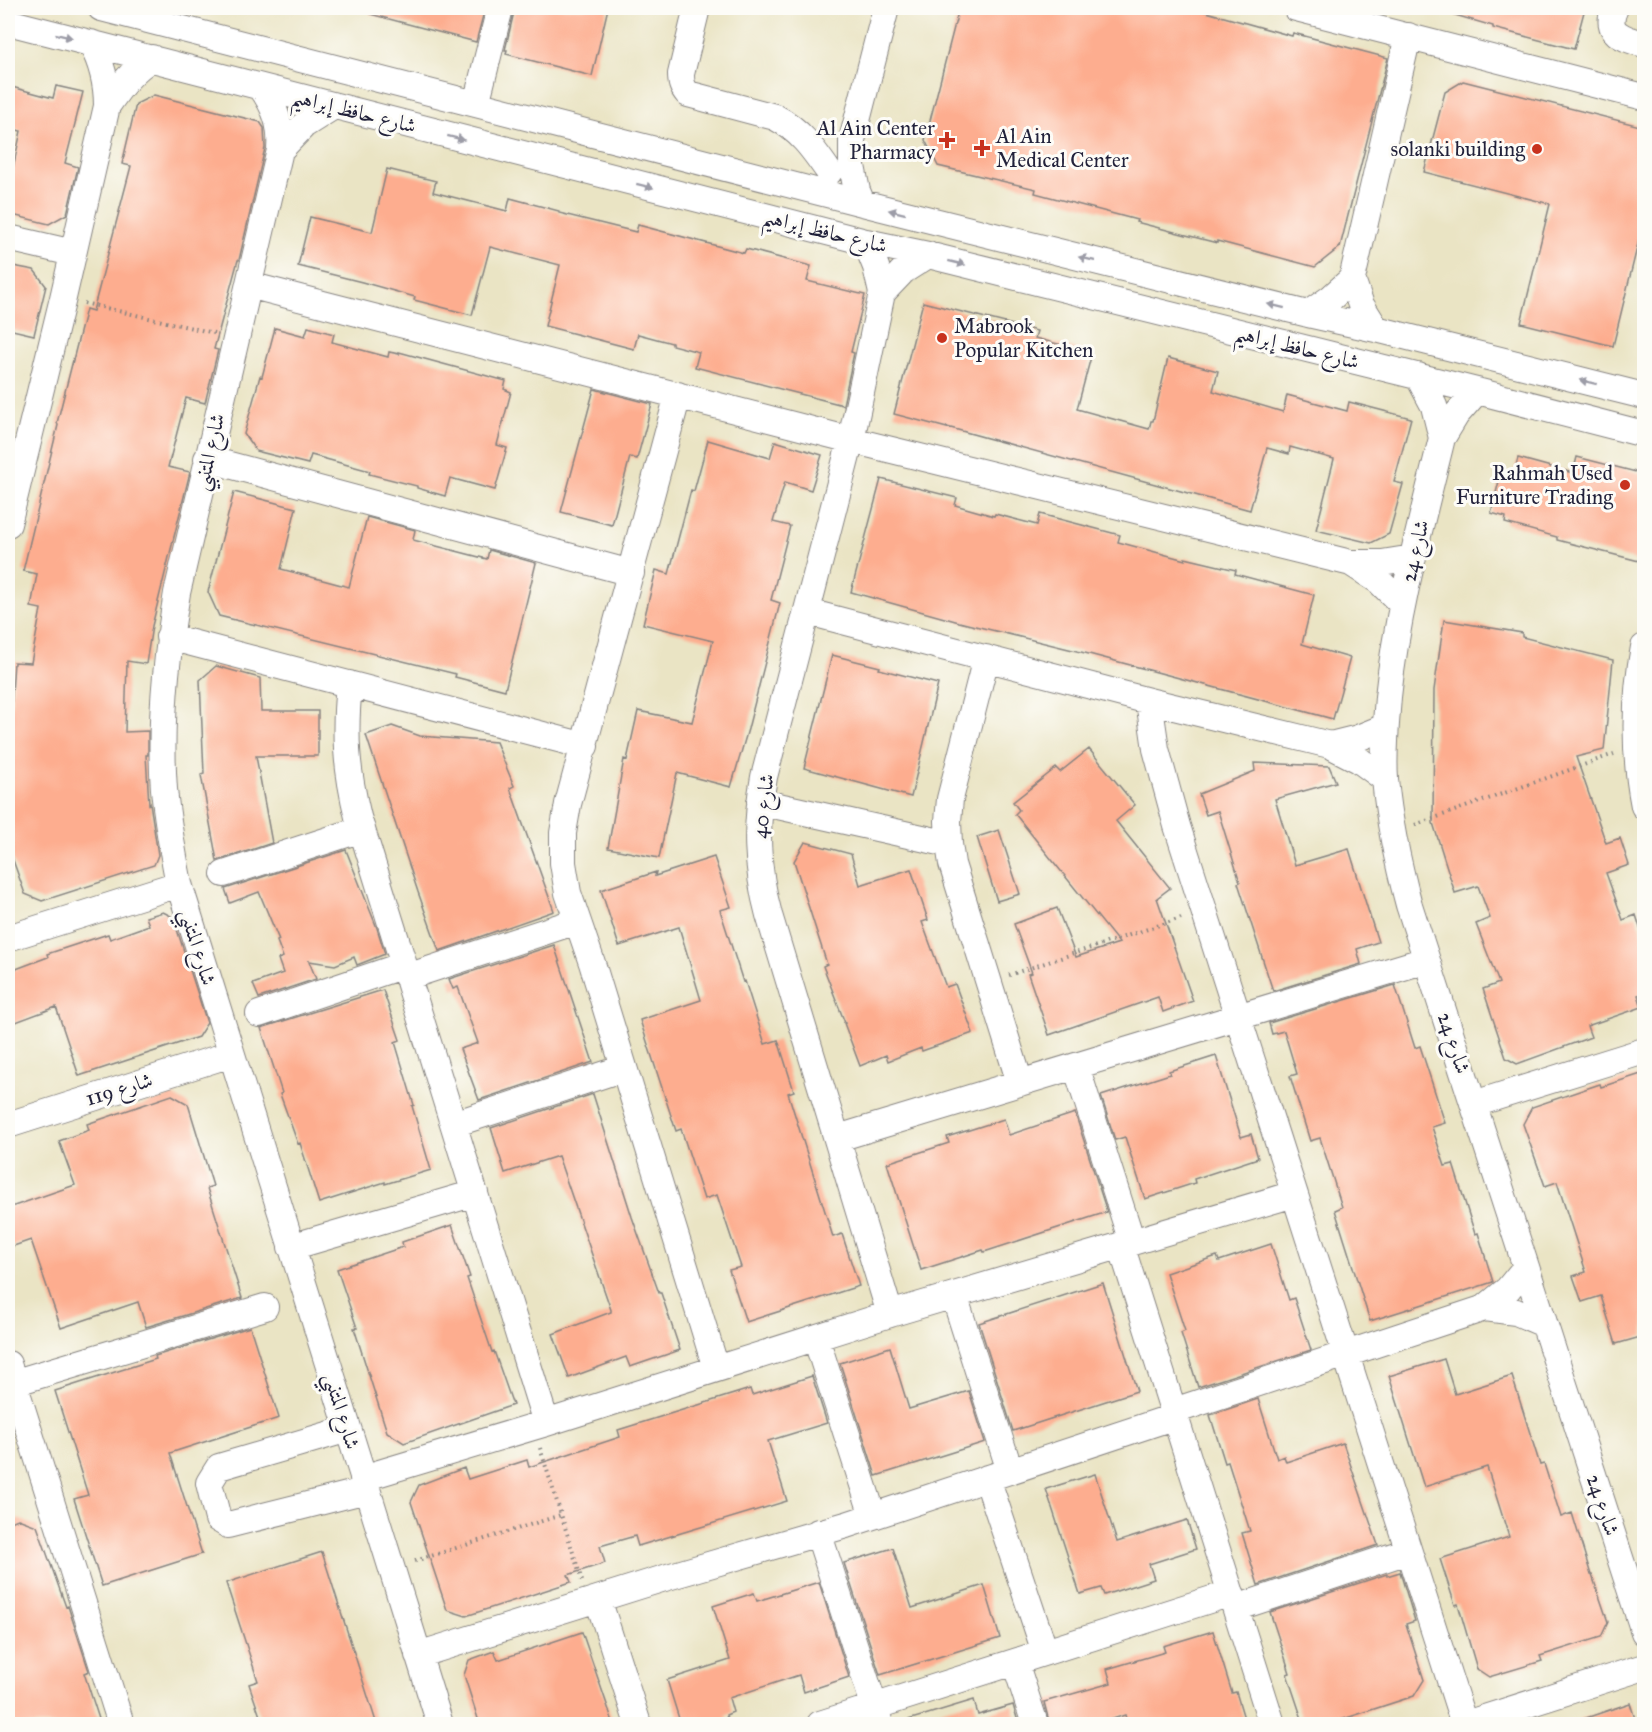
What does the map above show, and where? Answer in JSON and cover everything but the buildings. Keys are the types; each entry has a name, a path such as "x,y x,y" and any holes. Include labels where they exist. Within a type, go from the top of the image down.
{"street":[{"name":"شارع حافظ إبراهيم","path":"101,8 142,13 476,104 862,203 1644,396"},
{"path":"476,104 500,8"},
{"path":"697,8 681,74 683,88 688,94 775,117 784,122 801,134 829,172"},
{"path":"797,186 829,172 846,152 852,140 886,8"},
{"path":"1296,8 1644,97"},
{"path":"1615,8 1611,15 1611,24 1615,32 1621,37 1644,44"},
{"name":"شارع حافظ إبراهيم","path":"8,22 866,242 928,255 1644,434"},
{"path":"1376,329 1361,305 1352,279 1408,36"},
{"path":"8,524 19,430 63,298 107,106 104,73 91,43"},
{"path":"107,106 131,74 152,58"},
{"name":"شارع المتنبي","path":"261,87 275,109 281,136 280,150 186,548 169,637 162,739 169,829 178,884 440,1725"},
{"path":"280,150 304,125 334,106"},
{"path":"852,140 852,166 862,203"},
{"path":"8,238 73,253"},
{"name":"شارع 40","path":"866,242 876,267 882,292 851,440 770,752 757,825 763,893 890,1314"},
{"path":"882,292 903,271 928,255"},
{"path":"1308,314 1332,298 1352,279"},
{"path":"249,285 851,440 1351,563 1382,563 1413,558"},
{"name":"شارع 24","path":"1418,376 1434,406 1442,438"},
{"name":"شارع 24","path":"1477,391 1456,415 1442,438 1402,604 1391,669 1385,727 1385,778 1392,833 1400,870 1426,960 1644,1632"},
{"path":"678,395 568,804 563,833 563,863 568,893 592,963 716,1368"},
{"path":"207,459 631,573"},
{"path":"1351,563 1379,581 1402,604"},
{"path":"808,612 1149,701 1330,745 1359,760 1385,778"},
{"path":"169,637 585,746"},
{"path":"1644,647 1638,745 1644,797"},
{"path":"986,658 950,799 949,844 957,884 1020,1083"},
{"path":"349,684 345,717 350,784 405,971 475,1193 540,1425"},
{"path":"1149,701 1163,778 1203,910 1465,1725 1644,1667"},
{"path":"1330,745 1358,738 1385,727"},
{"path":"760,802 949,844"},
{"path":"224,874 362,829"},
{"path":"8,938 178,884"},
{"path":"259,1014 577,921"},
{"path":"837,1138 1426,960"},
{"path":"1474,1104 1644,1051"},
{"name":"شارع 119","path":"8,1125 231,1054"},
{"path":"1076,1066 1175,1414 1272,1725"},
{"path":"454,1124 624,1068"},
{"path":"291,1246 475,1193"},
{"path":"348,1429 219,1467 209,1483 218,1519 228,1525 365,1484 716,1368 1294,1194"},
{"path":"418,1655 873,1516 999,1475 1345,1353 1485,1308 1508,1289 1526,1267"},
{"path":"954,1296 1045,1652"},
{"path":"121,1725 11,1386 265,1307"},
{"path":"1485,1308 1516,1312 1544,1323"},
{"path":"816,1338 873,1516"},
{"path":"818,1532 877,1716"},
{"path":"820,1725 877,1716 1045,1652 1408,1551"},
{"path":"593,1601 638,1725"},
{"path":"1015,1662 1035,1725"}],"path":[{"path":"63,298 236,339"},
{"path":"1392,833 1638,745"},
{"path":"988,981 1203,910"},
{"path":"540,1425 561,1515 593,1601"},
{"path":"391,1568 561,1515"}],"place":[{"name":"Al Ain Center Pharmacy","path":"947,140"},
{"name":"Al Ain Medical Center","path":"982,148"},
{"name":"solanki building","path":"1537,149"},
{"name":"Mabrook Popular Kitchen","path":"942,338"},
{"name":"Rahmah Used Furniture Trading","path":"1625,485"}]}
